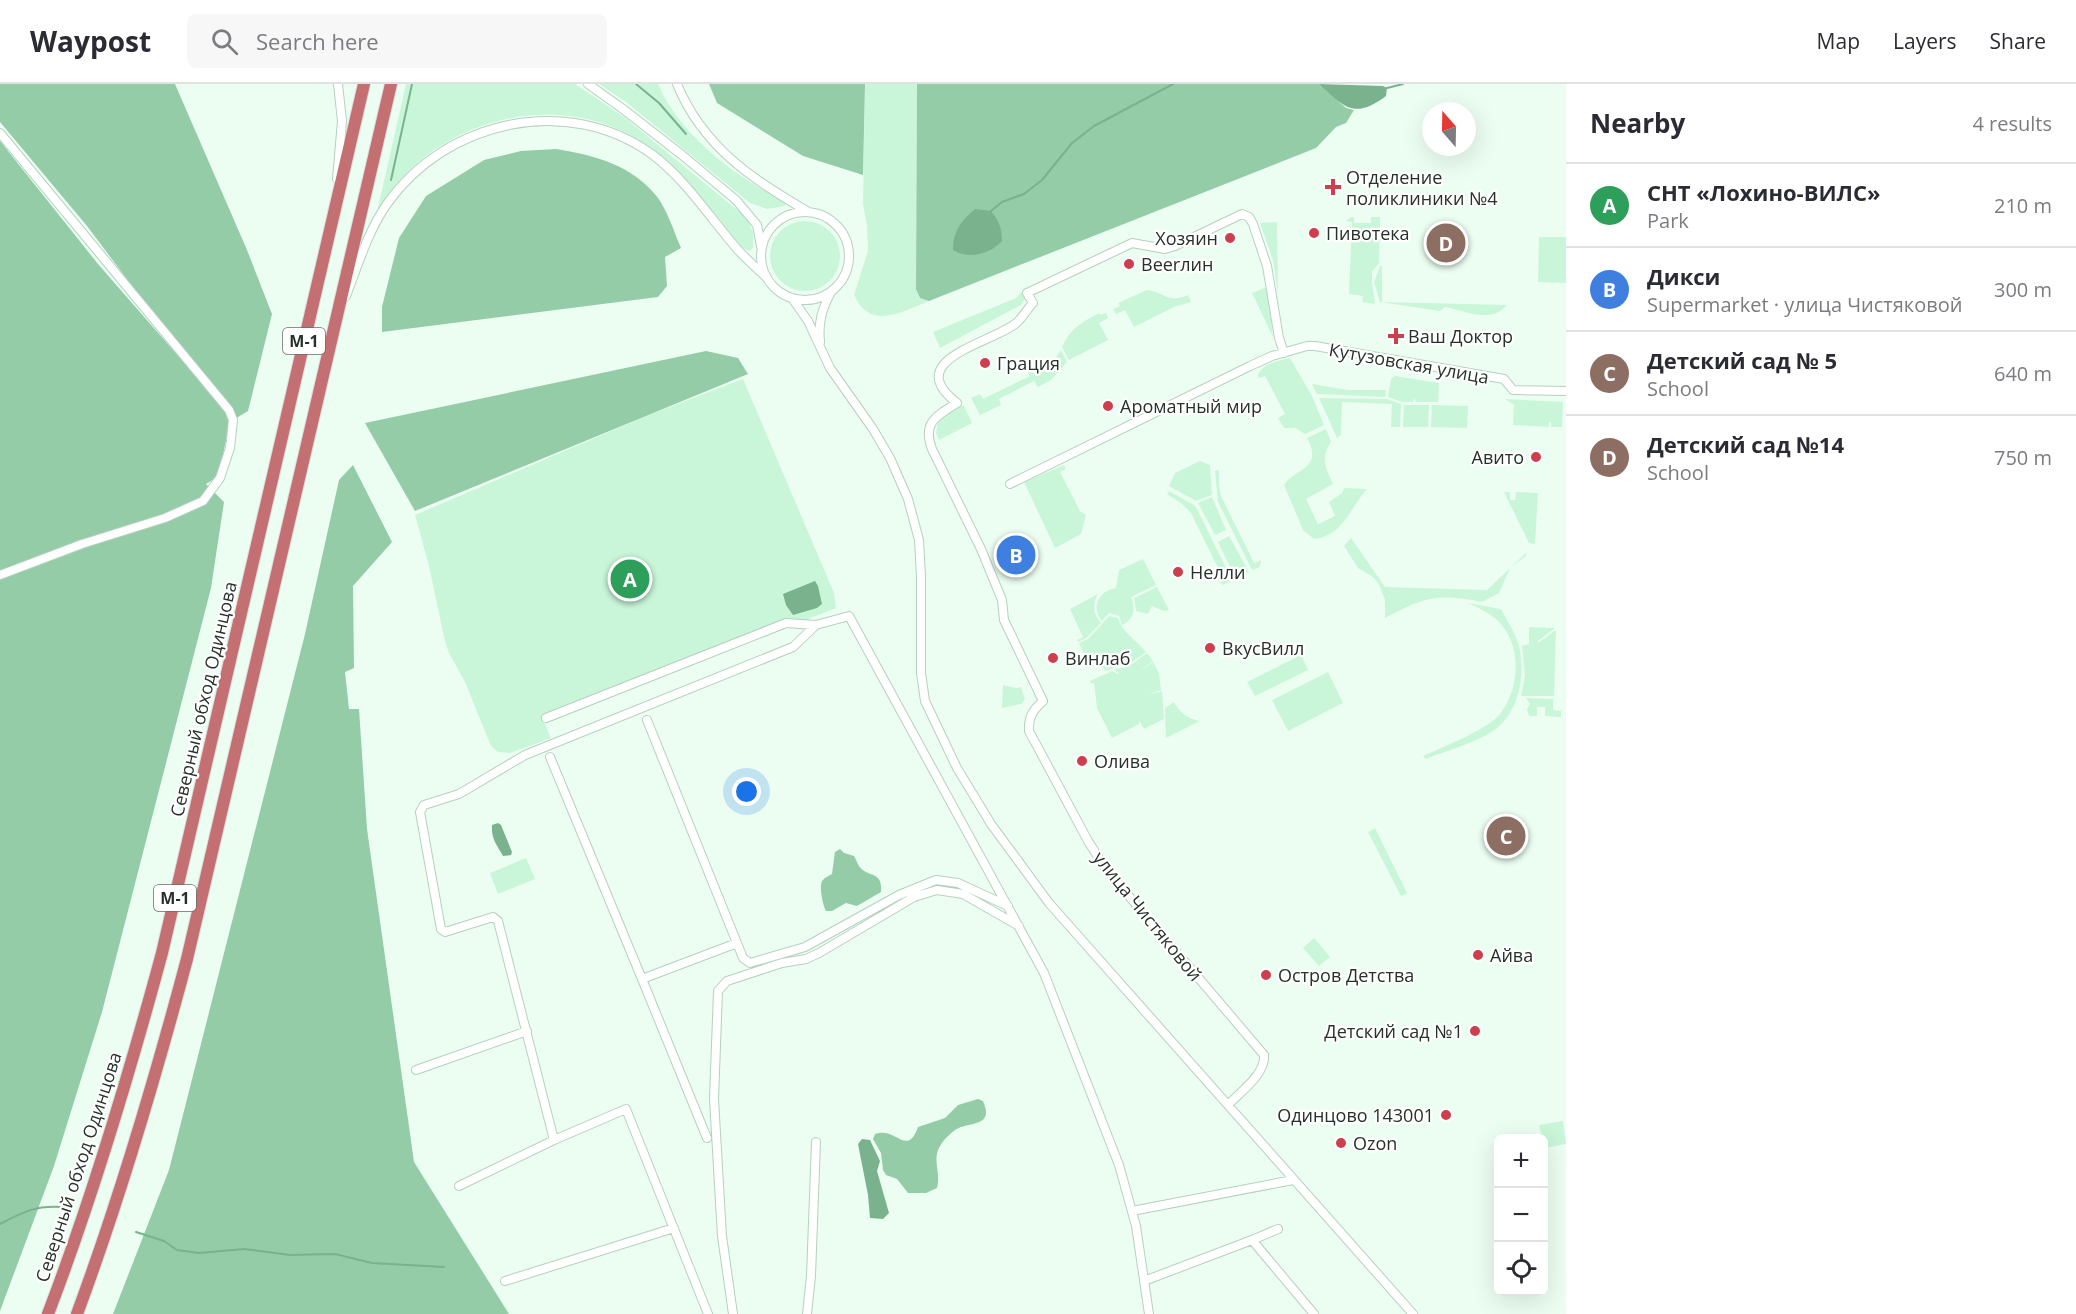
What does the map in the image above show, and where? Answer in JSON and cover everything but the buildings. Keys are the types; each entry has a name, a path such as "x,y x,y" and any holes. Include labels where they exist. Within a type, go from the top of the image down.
{"highway":[{"name":"Северный обход Одинцова","path":"48,1314 97,1176 162,953 364,84"},
{"name":"М-1","path":"77,1314 122,1184 159,1066 187,960 391,84"}],"street":[{"path":"335,208 342,121 338,84"},
{"path":"588,84 682,154 736,200 757,225 762,262 768,278"},
{"path":"677,84 701,129 734,162 750,176 807,212 828,218 839,227 847,239 850,254 848,268 842,281 824,296 808,300 792,298"},
{"path":"334,327 369,236 386,205 425,163 453,145 490,129 520,122 544,120 601,129 631,141 668,168 739,252 776,288 792,298 808,321 830,368 884,448 908,499 919,540 921,673 925,701 957,768 991,824 1049,903 1413,1314"},
{"path":"0,133 229,410 233,420 230,448 220,478 203,501 165,518 82,544 0,575"},
{"path":"762,250 766,237 774,225 786,216 807,212"},
{"name":"улица Чистяковой","path":"1228,1105 1260,1071 1265,1059 1264,1055 1106,869 1088,841 1029,730 1029,720 1034,710 1043,701 1005,620 1002,600 981,549 932,449 928,435 933,420 957,403 940,385 938,373 944,363 1015,324 1033,303 1027,293 1132,243 1165,249 1242,214 1253,224 1267,266 1279,338 1284,353"},
{"path":"821,349 820,316 831,292"},
{"name":"Кутузовская улица","path":"1010,484 1250,366 1307,346 1504,379 1513,390 1566,391"},
{"path":"546,718 786,623 816,625 849,616 1044,973 1119,1165 1132,1211 1149,1314"},
{"path":"554,1140 498,921 493,917 445,932 441,929 420,812 424,805 459,795 525,755 793,647 816,625"},
{"path":"647,720 743,958 750,963 805,947 899,895 936,880 958,883 1008,907"},
{"path":"550,757 707,1138"},
{"path":"733,1314 722,1236 714,1099 720,987 728,981 762,969 806,959 861,930 914,897 937,890 963,894 1019,926"},
{"path":"642,979 737,943"},
{"path":"416,1070 527,1031"},
{"path":"459,1186 554,1140 626,1109 708,1314"},
{"path":"807,1314 811,1276 816,1142"},
{"path":"1132,1211 1293,1180"},
{"path":"505,1281 674,1228"},
{"path":"1144,1281 1278,1229"},
{"path":"1252,1240 1314,1314"}],"shaded area":[{"path":"0,84 175,84 247,250 272,314 248,411 233,420 231,418 218,477 206,484 224,502 211,588 102,1012 54,1166 0,1311 0,141 98,264 227,412 87,226 0,122"},
{"path":"406,84 575,84 624,117 747,218 753,233 753,248 749,251 743,248 686,180 647,145 611,127 574,117 536,115 498,121 462,134 429,154 400,180 377,212"},
{"path":"599,84 658,84 680,121 711,153 748,180 785,201 785,206 767,209 750,203 626,102"},
{"path":"709,84 865,84 863,175 803,156 717,103"},
{"path":"865,84 917,84 916,289 920,298 929,301 887,316 869,313 854,295 868,251 863,204"},
{"path":"917,84 1319,84 1346,108 1354,110 1346,123 1336,127 1316,148 929,301 920,298 916,289"},
{"path":"1319,84 1387,88 1386,96 1375,103 1357,109 1343,104"},
{"path":"556,149 612,163 637,177 658,198 681,248 665,257 667,286 658,297 382,332 382,307 399,238 426,196 484,160 521,151"},
{"path":"975,209 991,211 999,225 1002,241 985,252 966,255 953,250 953,243 962,222"},
{"path":"1354,217 1354,223 1371,223 1371,217 1380,217 1379,263 1372,272 1375,304 1362,302 1363,296 1349,294 1352,222 1346,221"},
{"path":"805,221 818,224 830,231 837,243 840,256 837,269 830,281 818,288 805,291 792,288 780,281 773,269 770,256 773,243 780,231 792,224"},
{"path":"1277,222 1278,295 1273,260 1260,223"},
{"path":"1539,237 1566,237 1566,283 1538,282"},
{"path":"1382,266 1382,302 1507,305 1494,314 1478,315 1445,307 1440,311 1380,302 1374,282"},
{"path":"1026,287 1029,293 1021,305 940,348 933,332 1016,298"},
{"path":"1267,287 1273,336 1273,337 1252,293"},
{"path":"1147,290 1171,298 1188,295 1191,302 1174,307 1134,327 1125,310 1116,314 1113,309 1120,306 1118,303"},
{"path":"1099,313 1100,315 1106,313 1108,318 1099,323 1108,340 1069,360 1062,347 1065,341 1077,327"},
{"path":"1061,350 1067,362 1051,380 1038,387 1034,381 999,399 1001,405 980,415 971,398 980,394 983,399 1030,376 1027,371 1030,369 1036,376 1039,371 1036,365 1040,363 1044,367 1055,359"},
{"path":"706,351 738,358 748,374 415,511 365,423"},
{"path":"1290,358 1312,396 1324,425 1305,434 1295,428 1284,428 1278,418 1285,414 1265,376 1259,378 1258,375 1267,365"},
{"path":"1395,376 1439,383 1438,402 1416,402 1414,398 1413,402 1402,402 1388,397 1391,379"},
{"path":"743,379 834,593 836,608 545,724 551,738 510,753 498,752 491,746 465,682 445,642 429,566 415,515 646,416"},
{"path":"1312,384 1348,390 1386,390 1385,397 1317,394"},
{"path":"1319,398 1387,399 1401,404 1400,427 1391,427 1392,404 1342,402 1341,435 1337,438"},
{"path":"1505,399 1563,402 1562,427 1551,427 1551,422 1549,422 1549,427 1513,425 1514,405"},
{"path":"959,405 964,406 972,423 939,440 936,433 938,421"},
{"path":"1404,405 1429,405 1428,427 1403,427"},
{"path":"1432,405 1468,406 1467,428 1431,427"},
{"path":"1326,429 1331,442 1325,463 1333,484 1306,499 1318,524 1335,516 1329,502 1342,493 1344,488 1367,489 1339,527 1324,537 1314,539 1303,530 1284,485 1310,462 1311,448 1307,438"},
{"path":"1200,461 1210,465 1212,495 1196,501 1169,486 1175,473"},
{"path":"353,465 392,542 353,586 354,668 345,672 349,709 359,709 367,829 414,1162 509,1314 113,1314 169,1170 305,634 339,480"},
{"path":"1064,465 1066,469 1060,472 1080,511 1086,515 1081,534 1055,548 1024,482"},
{"path":"1219,470 1221,496 1254,563 1261,560 1260,567 1252,570 1218,502 1215,471"},
{"path":"1169,491 1197,509 1232,580 1223,585 1218,580 1223,578 1191,513 1167,494"},
{"path":"1504,492 1510,492 1510,500 1515,500 1516,492 1538,493 1535,544 1529,543"},
{"path":"1212,497 1226,530 1215,535 1198,503"},
{"path":"1229,536 1249,572 1236,579 1218,542"},
{"path":"1351,538 1385,587 1487,590 1510,568 1499,593 1482,602 1453,598 1432,599 1411,605 1385,618 1385,600 1379,584 1373,577 1358,568 1344,546"},
{"path":"1143,559 1156,585 1131,597 1133,613 1126,623 1122,625 1119,616 1109,613 1102,621 1098,616 1098,600 1105,592 1116,588 1119,570"},
{"path":"815,581 822,604 817,608 793,615 786,605 783,594"},
{"path":"1157,587 1169,610 1164,611 1152,606 1148,614 1136,611 1134,598"},
{"path":"1098,594 1094,609 1101,623 1086,638 1078,642 1077,640 1083,637 1070,609"},
{"path":"1467,603 1501,609 1514,632 1519,646 1522,670 1518,694 1514,706 1500,726 1467,744 1426,759 1423,756 1475,732 1494,720 1507,703 1512,691 1516,665 1511,640 1496,619"},
{"path":"1109,616 1118,618 1126,632 1146,652 1132,662 1105,671 1096,656 1086,658 1079,643 1088,639"},
{"path":"1529,627 1555,628 1538,643 1556,630 1554,696 1521,696 1525,676 1522,646 1529,644"},
{"path":"1147,653 1153,661 1137,673 1153,662 1159,673 1161,690 1148,695 1162,691 1164,719 1144,729 1139,720 1139,724 1112,738 1097,708 1094,683 1090,681 1112,671 1118,674 1114,670 1132,664"},
{"path":"1301,655 1308,670 1255,696 1247,682"},
{"path":"1328,672 1343,703 1288,731 1272,700"},
{"path":"1003,685 1021,687 1025,699 1021,704 1002,708"},
{"path":"1526,698 1553,699 1553,710 1561,711 1561,717 1545,716 1545,707 1537,707 1537,716 1529,716 1527,709 1530,704"},
{"path":"1174,702 1185,715 1200,721 1166,738 1165,708"},
{"path":"498,823 501,825 512,852 511,855 503,856 495,842 492,825"},
{"path":"1375,828 1407,893 1401,896 1368,832"},
{"path":"840,849 854,856 862,870 880,880 881,892 857,906 846,903 832,911 826,911 821,886 825,878 832,874 835,852"},
{"path":"526,858 535,879 498,894 490,873"},
{"path":"1314,938 1330,957 1319,966 1303,948"},
{"path":"978,1099 983,1101 986,1109 984,1118 977,1123 955,1130 946,1138 938,1151 937,1188 926,1193 908,1193 897,1179 886,1175 883,1170 881,1153 873,1139 875,1134 889,1134 905,1141 910,1140 918,1127 945,1118 958,1105"},
{"path":"1563,1121 1566,1144 1548,1147 1548,1134 1541,1134 1539,1125"},
{"path":"862,1139 870,1140 880,1161 877,1171 889,1213 883,1219 870,1218 858,1144"}],"waterway":[{"path":"391,180 412,84"},
{"path":"636,84 659,103 686,134"},
{"path":"991,211 1002,202 1024,194 1042,180 1072,143 1094,126 1173,84"},
{"path":"1387,88 1403,84"},
{"path":"0,1224 30,1210 62,1207"},
{"path":"136,1232 164,1241 177,1250 199,1253 244,1249 290,1255 335,1254 372,1263 444,1267"}],"place":[{"name":"Отделение поликлиники №4","path":"1333,187"},
{"name":"Пивотека","path":"1314,233"},
{"name":"Хозяин","path":"1230,238"},
{"name":"Детский сад №14","path":"1446,243"},
{"name":"Beerлин","path":"1129,264"},
{"name":"Ваш Доктор","path":"1396,336"},
{"name":"Грация","path":"985,363"},
{"name":"Ароматный мир","path":"1108,406"},
{"name":"Авито","path":"1536,457"},
{"name":"Дикси","path":"1016,555"},
{"name":"Нелли","path":"1178,572"},
{"name":"СНТ «Лохино-ВИЛС»","path":"630,579"},
{"name":"ВкусВилл","path":"1210,648"},
{"name":"Винлаб","path":"1053,658"},
{"name":"Олива","path":"1082,761"},
{"name":"Детский сад № 5","path":"1506,836"},
{"name":"Айва","path":"1478,955"},
{"name":"Остров Детства","path":"1266,975"},
{"name":"Детский сад №1","path":"1475,1031"},
{"name":"Одинцово 143001","path":"1446,1115"},
{"name":"Ozon","path":"1341,1143"}]}
